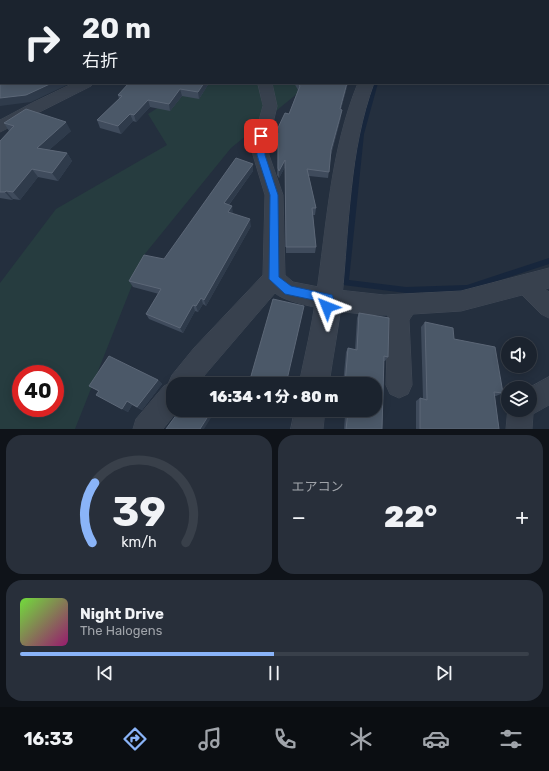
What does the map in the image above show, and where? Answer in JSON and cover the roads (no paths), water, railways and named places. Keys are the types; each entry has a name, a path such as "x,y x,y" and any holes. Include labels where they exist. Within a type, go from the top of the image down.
{"street":[{"path":"0,127 37,106 84,84"},
{"path":"187,377 274,279 274,195 261,155 260,145 270,106 265,84"},
{"path":"315,377 329,299 343,168 360,96 366,84"},
{"path":"0,112 37,106"},
{"path":"274,279 288,291 329,299 384,305 461,301 549,278"},
{"path":"526,284 549,307"},
{"path":"399,385 398,318 406,303"},
{"path":"537,398 549,390"},
{"path":"146,429 166,404"},
{"path":"307,429 309,417"},
{"path":"519,429 520,417"}],"waterway":[{"path":"376,84 361,134 345,283 406,290 467,288 549,261"}]}
